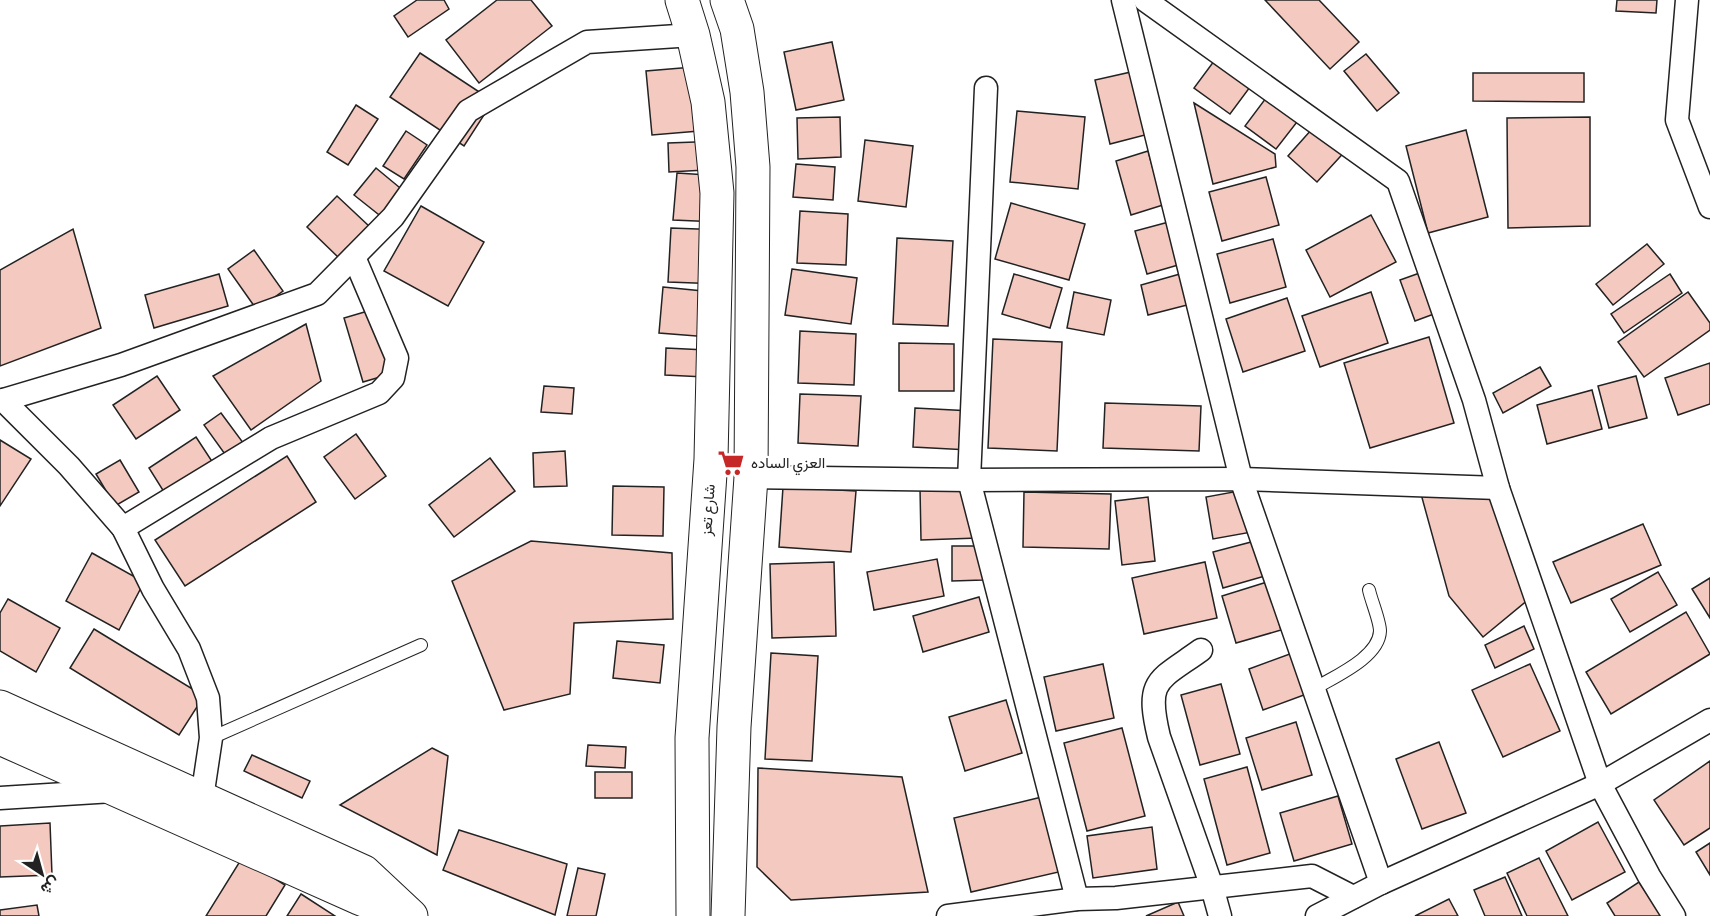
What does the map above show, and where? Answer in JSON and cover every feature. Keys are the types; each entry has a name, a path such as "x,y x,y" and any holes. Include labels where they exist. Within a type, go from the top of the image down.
{"main road":[{"name":"شارع تعز","path":"682,0 693,35 708,102 717,193 711,459 692,738 693,916"},
{"path":"727,0 737,29 747,92 753,167 751,477 734,727 728,916"},
{"path":"0,707 364,872 411,916"},
{"path":"0,738 358,898 405,916"}],"street":[{"path":"1123,0 1241,479 1381,883"},
{"path":"1145,0 1398,181 1474,400 1498,488 1600,784 1649,876 1674,916"},
{"path":"1688,0 1677,120 1710,207"},
{"path":"202,798 211,738 208,698 189,649 153,589 123,528 69,466 1,401 122,365 317,294 393,217 468,111 587,42 693,35"},
{"path":"986,88 969,480 1077,899"},
{"path":"123,528 271,438 379,393 393,378 397,358 354,257"},
{"path":"751,477 969,480 1241,479 1498,488"},
{"path":"1201,650 1159,681 1153,694 1153,712 1220,916"},
{"path":"1317,916 1381,883 1600,784 1710,720"},
{"path":"0,798 117,791"},
{"path":"948,916 1077,899 1116,898 1312,876 1353,897"}],"lane":[{"path":"1314,689 1362,660 1373,648 1380,632 1369,590"},
{"path":"211,738 421,645"}],"building":[{"path":"417,0 444,0 449,9 408,37 394,16"},
{"path":"497,0 531,0 552,26 479,83 446,40"},
{"path":"1265,0 1319,0 1359,42 1330,69"},
{"path":"1617,0 1657,0 1656,13 1616,11"},
{"path":"832,42 844,100 796,110 784,52"},
{"path":"420,53 493,101 464,146 390,97"},
{"path":"1220,53 1256,79 1230,114 1194,88"},
{"path":"1366,54 1399,93 1377,111 1344,71"},
{"path":"705,66 711,130 652,135 646,71"},
{"path":"1131,72 1145,135 1110,144 1095,80"},
{"path":"1473,73 1584,73 1584,102 1473,101"},
{"path":"1272,90 1304,113 1276,149 1245,126"},
{"path":"1194,103 1275,154 1276,167 1213,184"},
{"path":"356,105 378,119 348,165 327,152"},
{"path":"1017,111 1085,117 1078,189 1010,182"},
{"path":"840,117 841,157 798,159 797,118"},
{"path":"1590,117 1590,226 1508,228 1507,118"},
{"path":"1320,120 1349,147 1317,182 1288,156"},
{"path":"1466,130 1488,217 1428,233 1406,146"},
{"path":"406,131 427,145 404,179 383,166"},
{"path":"865,140 913,146 906,207 858,201"},
{"path":"723,141 724,169 669,172 668,143"},
{"path":"1148,151 1163,205 1131,215 1116,161"},
{"path":"796,164 835,167 833,200 793,197"},
{"path":"376,168 405,192 383,218 354,195"},
{"path":"677,173 723,176 719,222 673,220"},
{"path":"1266,177 1279,225 1222,241 1209,192"},
{"path":"337,196 370,227 339,258 307,227"},
{"path":"1011,203 1085,224 1069,280 995,259"},
{"path":"421,206 484,242 448,306 384,271"},
{"path":"800,211 848,214 846,265 797,263"},
{"path":"1371,215 1396,262 1330,297 1306,250"},
{"path":"1180,219 1192,261 1147,274 1135,231"},
{"path":"671,228 724,230 721,284 668,282"},
{"path":"73,229 101,328 0,366 0,270"},
{"path":"897,238 953,241 948,326 893,324"},
{"path":"1273,239 1286,287 1230,303 1217,254"},
{"path":"1647,244 1664,264 1613,305 1596,284"},
{"path":"254,250 283,291 257,310 228,269"},
{"path":"792,269 857,278 851,324 785,315"},
{"path":"1428,270 1442,311 1415,321 1400,280"},
{"path":"1187,272 1195,303 1148,315 1141,285"},
{"path":"219,274 228,306 154,328 145,295"},
{"path":"1014,274 1062,288 1050,328 1002,314"},
{"path":"1670,274 1682,293 1624,333 1611,314"},
{"path":"663,287 713,292 709,337 659,333"},
{"path":"1074,292 1111,300 1104,335 1067,328"},
{"path":"1371,292 1388,343 1320,367 1302,316"},
{"path":"1688,292 1710,323 1710,330 1644,377 1618,342"},
{"path":"1287,298 1305,351 1243,372 1226,319"},
{"path":"385,306 404,370 363,382 344,318"},
{"path":"306,324 321,381 251,430 213,376"},
{"path":"800,331 856,334 854,385 798,383"},
{"path":"1429,337 1454,423 1370,448 1344,363"},
{"path":"993,339 1062,342 1057,451 988,448"},
{"path":"899,343 954,344 954,391 899,391"},
{"path":"666,348 706,350 705,377 665,375"},
{"path":"1710,363 1710,404 1678,415 1665,378"},
{"path":"1540,367 1551,386 1503,413 1493,393"},
{"path":"157,376 180,410 136,439 113,405"},
{"path":"1636,376 1647,418 1609,428 1598,386"},
{"path":"544,386 574,388 572,414 541,412"},
{"path":"1592,390 1602,429 1547,444 1537,405"},
{"path":"800,394 861,396 858,446 798,443"},
{"path":"1105,403 1201,406 1199,451 1103,448"},
{"path":"915,408 972,411 969,450 913,447"},
{"path":"221,413 244,444 227,457 204,425"},
{"path":"356,434 386,476 355,499 324,457"},
{"path":"196,437 217,469 169,500 149,468"},
{"path":"0,440 31,459 0,506"},
{"path":"565,451 567,486 534,487 533,453"},
{"path":"287,456 316,502 185,586 155,540"},
{"path":"490,458 515,491 454,537 429,505"},
{"path":"120,460 139,492 115,506 96,474"},
{"path":"613,486 664,487 663,536 612,535"},
{"path":"1509,486 1535,594 1483,637 1449,596 1421,494"},
{"path":"783,487 856,491 851,552 779,547"},
{"path":"978,487 978,538 921,540 920,488"},
{"path":"1244,490 1252,532 1213,539 1206,497"},
{"path":"1024,492 1111,494 1109,549 1023,547"},
{"path":"1148,497 1155,561 1122,565 1115,501"},
{"path":"1643,524 1661,565 1571,603 1553,562"},
{"path":"531,541 672,553 673,619 574,623 570,694 504,710 452,581"},
{"path":"1255,541 1265,576 1223,588 1213,552"},
{"path":"952,546 983,546 983,580 952,581"},
{"path":"92,553 144,582 119,630 66,601"},
{"path":"937,559 944,596 874,610 867,572"},
{"path":"834,562 836,636 772,638 770,564"},
{"path":"1205,562 1217,618 1144,634 1132,578"},
{"path":"1658,572 1677,605 1630,632 1611,599"},
{"path":"1710,578 1710,618 1692,589"},
{"path":"1267,582 1281,630 1236,643 1222,596"},
{"path":"979,597 989,632 923,652 913,616"},
{"path":"8,599 60,628 36,672 0,651 0,613"},
{"path":"1686,612 1710,654 1611,714 1586,672"},
{"path":"1524,626 1534,649 1495,668 1485,645"},
{"path":"94,629 204,696 179,735 70,668"},
{"path":"617,641 664,645 660,683 613,678"},
{"path":"1298,651 1312,692 1263,710 1249,669"},
{"path":"771,653 818,656 812,761 765,759"},
{"path":"1103,664 1114,718 1056,731 1044,677"},
{"path":"1530,664 1560,731 1503,757 1472,690"},
{"path":"1221,684 1240,754 1200,765 1181,695"},
{"path":"1006,700 1022,753 965,771 949,717"},
{"path":"1296,722 1312,775 1262,790 1246,738"},
{"path":"1122,728 1145,816 1087,831 1064,743"},
{"path":"1439,742 1466,813 1422,829 1396,759"},
{"path":"588,745 626,747 625,768 586,766"},
{"path":"432,748 448,756 437,855 340,805"},
{"path":"252,755 310,781 302,798 244,771"},
{"path":"1710,761 1710,828 1684,845 1654,800"},
{"path":"1247,767 1270,853 1227,865 1204,779"},
{"path":"758,768 902,777 928,892 791,900 757,867"},
{"path":"595,772 632,772 632,798 595,798"},
{"path":"1046,796 1063,871 971,892 954,818"},
{"path":"1338,796 1352,844 1294,861 1280,813"},
{"path":"1598,822 1625,872 1572,900 1546,851"},
{"path":"50,823 52,875 0,877 0,826"},
{"path":"1152,827 1157,869 1093,878 1087,836"},
{"path":"459,830 567,864 555,915 443,870"},
{"path":"1710,843 1710,875 1696,852"},
{"path":"242,858 285,885 266,916 206,916"},
{"path":"1539,858 1568,916 1527,916 1507,873"},
{"path":"578,868 605,874 596,916 567,916"},
{"path":"1505,877 1522,916 1485,916 1474,890"},
{"path":"1639,882 1662,916 1615,916 1607,903"},
{"path":"301,894 335,916 287,916"},
{"path":"1449,899 1458,916 1415,916"},
{"path":"1178,902 1184,916 1146,916"},
{"path":"37,905 39,916 0,916 0,910"}],"place":[{"name":"العزي الساده","path":"731,463"}]}
